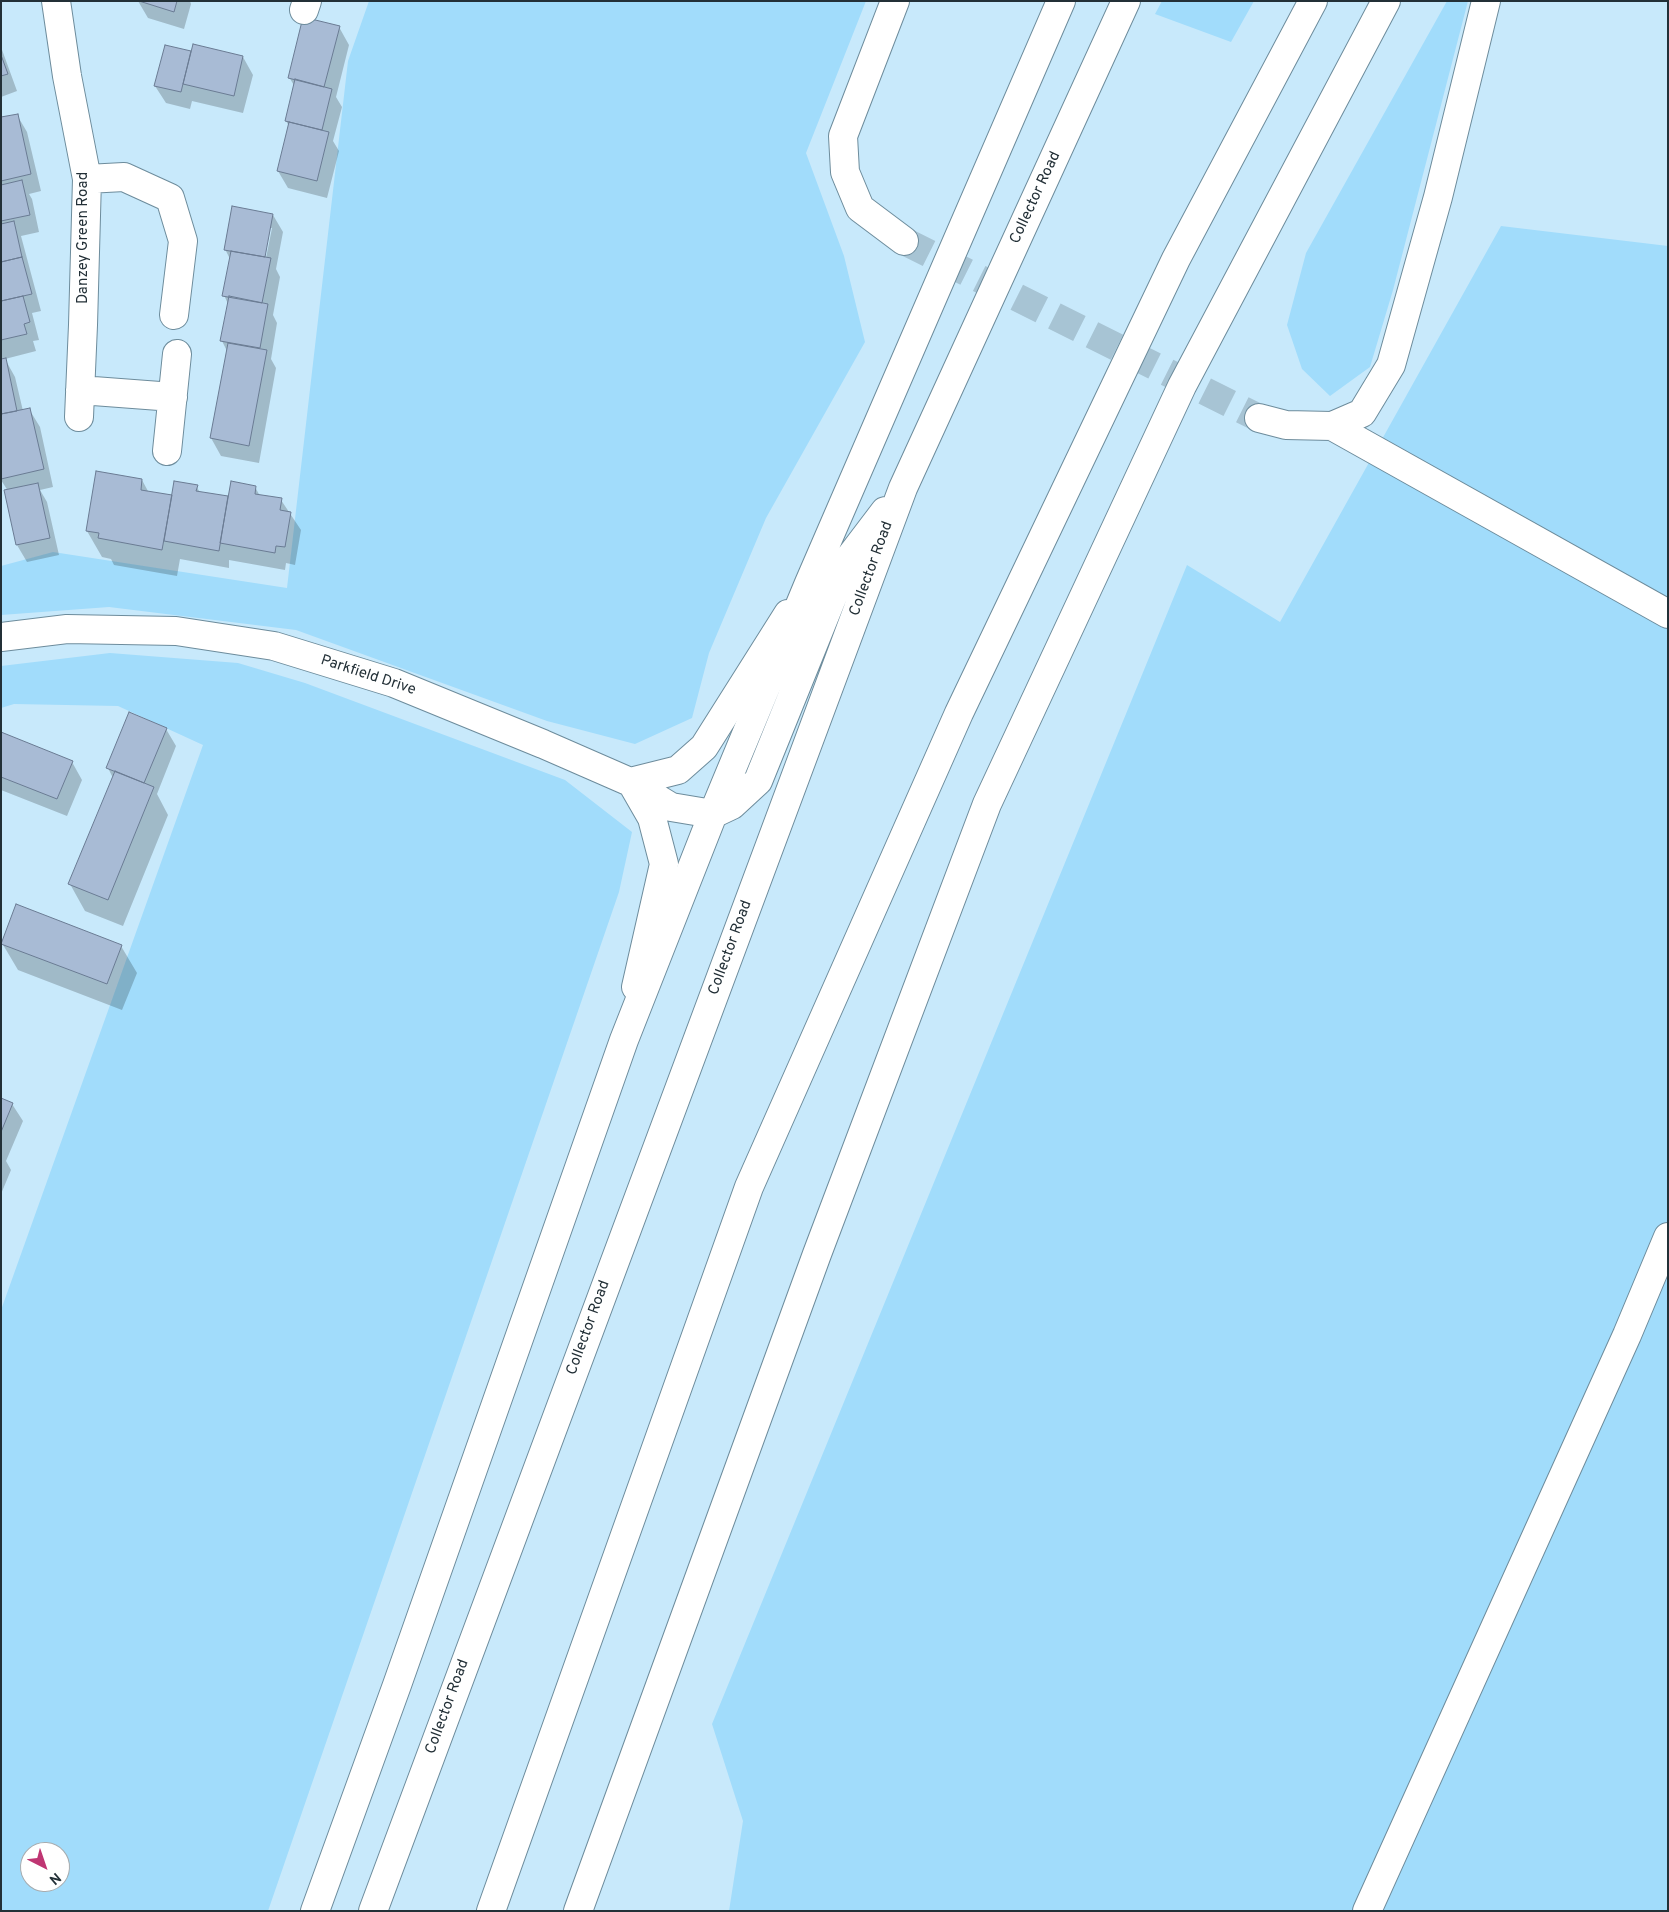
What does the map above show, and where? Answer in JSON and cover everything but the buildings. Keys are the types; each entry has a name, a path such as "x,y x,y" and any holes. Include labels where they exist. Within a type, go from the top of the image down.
{"main road":[{"name":"Danzey Green Road","path":"56,1 67,76 86,179 79,417"},
{"path":"895,1 843,136 845,172 860,208 904,241"},
{"path":"315,1911 400,1676 624,1040 713,814 809,582 1061,1"},
{"name":"Collector Road","path":"373,1911 903,488 1126,1"},
{"path":"491,1911 750,1187 959,713 1176,258 1313,1"},
{"path":"578,1911 820,1245 987,804 1182,386 1386,1"},
{"path":"1259,418 1286,424 1332,426 1362,413 1391,365 1438,197 1486,1"},
{"path":"86,179 124,177 170,198 183,241 174,315"},
{"path":"167,451 178,354"},
{"path":"80,390 172,397"},
{"path":"1332,426 1668,614"},
{"path":"713,814 732,806 758,781 847,561 903,488"},
{"path":"624,1040 664,864 652,818 630,782 678,770 704,747 809,582"},
{"name":"Parkfield Drive","path":"1,638 67,629 176,631 274,646 394,683 630,782 671,807 713,814"},
{"path":"1367,1911 1627,1335 1668,1237"}],"shaded area":[{"path":"369,1 866,1 806,153 844,256 865,342 766,518 709,653 692,718 635,744 547,721 296,630 109,607 1,615 1,566 53,552 287,588 348,61"},
{"path":"1162,1 1254,1 1231,42 1155,14"},
{"path":"1447,1 1468,1 1393,290 1370,367 1330,396 1302,369 1287,325 1306,253"},
{"path":"1501,226 1668,246 1668,1911 729,1911 743,1821 712,1724 1187,565 1280,622"},
{"path":"110,653 238,663 305,683 565,780 632,832 619,892 268,1911 1,1911 1,1310 203,745 118,706 14,704 1,708 1,666"}],"tunnel":[{"path":"904,241 1259,418"}]}
